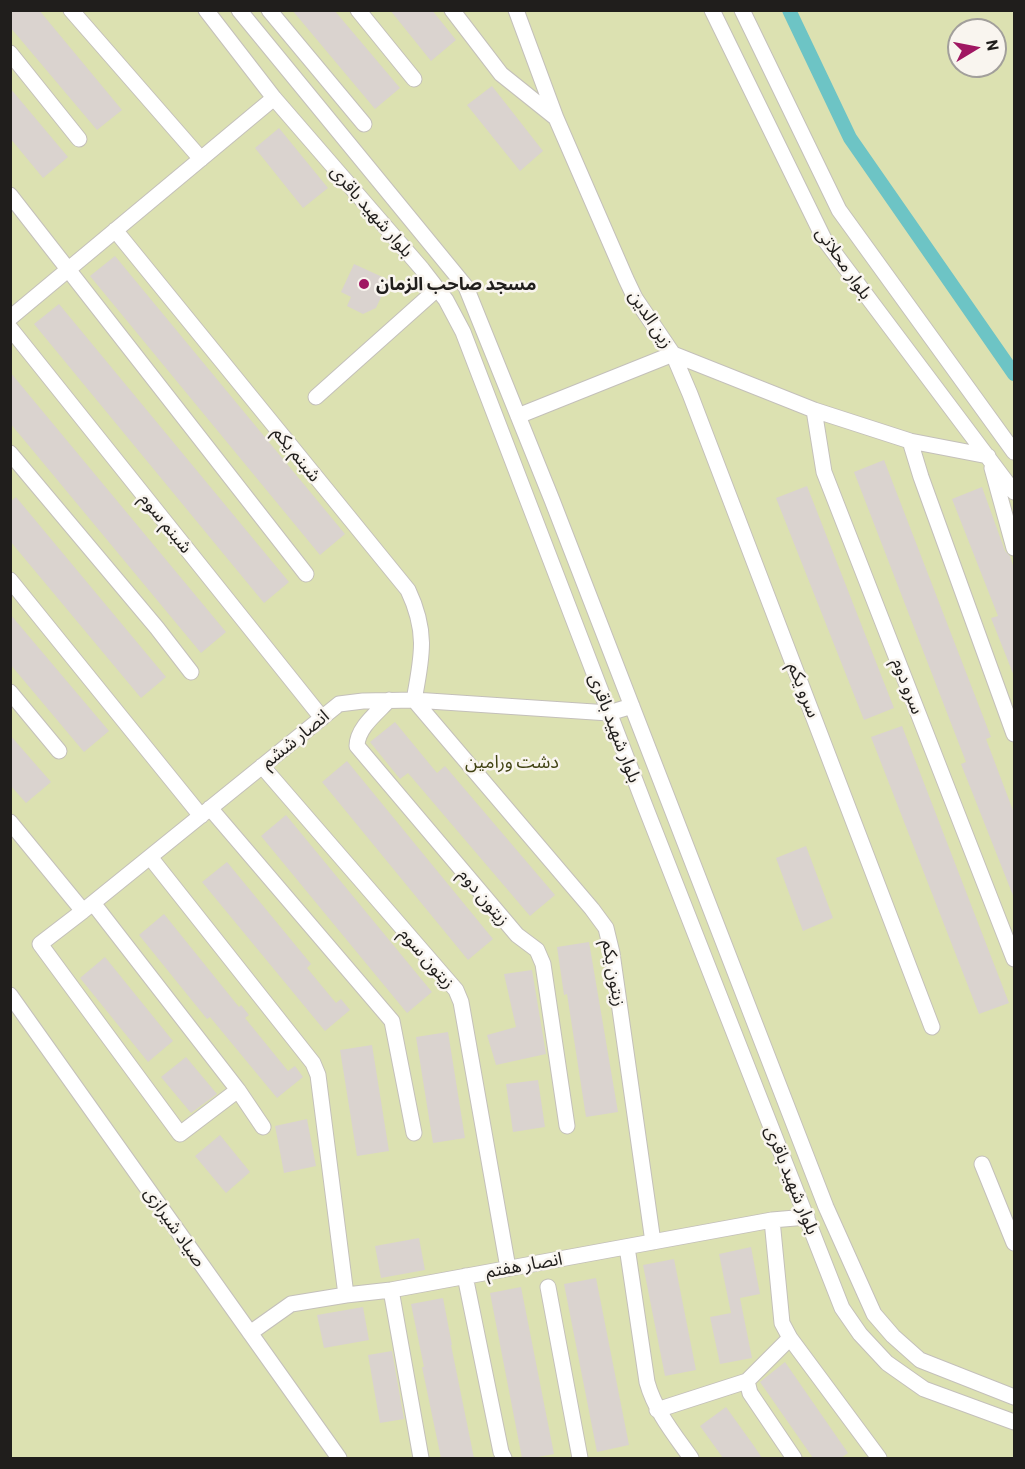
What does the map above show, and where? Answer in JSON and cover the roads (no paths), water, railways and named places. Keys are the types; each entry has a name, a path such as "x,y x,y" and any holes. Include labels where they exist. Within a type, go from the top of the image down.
{"street":[{"path":"71,10 201,159"},
{"name":"بلوار شهید باقری","path":"206,10 274,98 446,300 464,332 609,712 842,1308 860,1334 887,1363 924,1389 1014,1422"},
{"name":"بلوار شهید باقری","path":"239,10 466,287 632,706 826,1207 874,1314 893,1336 920,1360 1014,1397"},
{"path":"269,10 364,124"},
{"path":"358,10 414,79"},
{"path":"452,10 501,74 556,118"},
{"name":"زین الدین","path":"516,10 556,118 626,279 635,298 672,354 814,410 910,441 988,456"},
{"name":"بلوار محلاتی","path":"712,10 824,239 1014,492"},
{"name":"بلوار محلاتی","path":"742,10 839,210 1010,446"},
{"path":"10,53 79,139"},
{"path":"10,318 274,98"},
{"path":"10,195 306,574"},
{"name":"شبنم یکم","path":"115,230 408,590 416,607 422,633 422,662 414,700"},
{"path":"316,398 437,289"},
{"name":"شبنم سوم","path":"10,328 322,718"},
{"path":"518,416 672,354"},
{"name":"سرو یکم","path":"672,354 703,427 932,1027"},
{"name":"سرو دوم","path":"814,410 824,472 1014,959"},
{"path":"910,441 1014,734"},
{"path":"1010,446 988,456 1014,548"},
{"path":"10,453 157,628 191,672"},
{"path":"10,580 206,812 392,1021 414,1133"},
{"path":"10,692 59,751"},
{"name":"زیتون دوم","path":"389,700 360,731 357,746 517,935 537,950 543,964 567,1126"},
{"name":"انصار ششم","path":"238,1090 180,1134 40,944 339,704 414,700 609,712 632,706"},
{"name":"زیتون یکم","path":"414,700 606,928 612,953 653,1242"},
{"name":"زیتون سوم","path":"262,766 456,990 461,1002 508,1268"},
{"path":"10,822 88,907 238,1090 264,1127"},
{"path":"150,857 313,1063 318,1076 346,1295"},
{"name":"صیاد شیرازی","path":"10,995 339,1458"},
{"path":"982,1164 1014,1243"},
{"name":"انصار هفتم","path":"250,1333 291,1304 391,1290 772,1220 807,1217"},
{"path":"772,1220 782,1323 790,1338 879,1458"},
{"path":"627,1246 647,1382 657,1410 691,1458"},
{"path":"465,1276 504,1458"},
{"path":"548,1287 580,1458"},
{"path":"391,1290 422,1458"},
{"path":"657,1410 747,1381 790,1338"},
{"path":"747,1381 750,1393 794,1458"}],"waterway":[{"path":"789,10 850,138 1014,374"}],"place":[{"name":"مسجد صاحب الزمان","path":"364,284"}],"park label":[{"name":"دشت ورامین","path":"512,762"}]}
